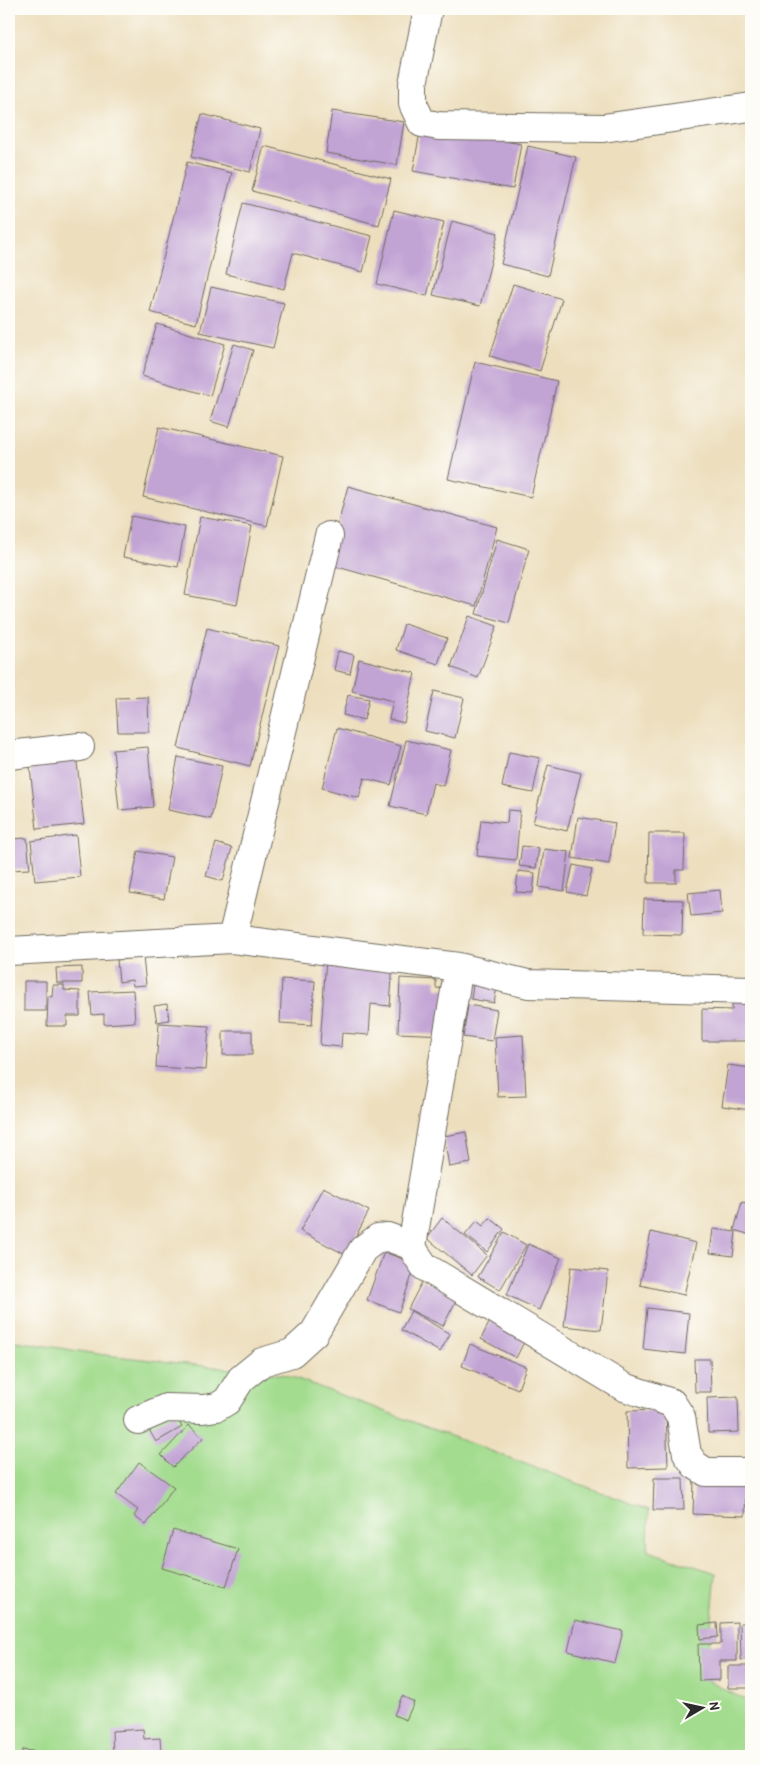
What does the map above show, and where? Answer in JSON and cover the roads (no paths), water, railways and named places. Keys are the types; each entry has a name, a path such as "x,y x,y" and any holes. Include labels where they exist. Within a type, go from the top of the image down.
{"street":[{"path":"428,9 413,84 413,104 422,123 439,126 603,128 751,107"},
{"path":"232,939 329,536"},
{"path":"9,755 80,747"},
{"path":"9,951 232,939 459,967 528,984 751,990"},
{"path":"459,967 412,1246 416,1254 425,1267 624,1387 672,1403 681,1417 687,1454 695,1465 706,1472 751,1472"},
{"path":"138,1420 166,1408 203,1409 216,1407 227,1401 241,1379 262,1362 292,1353 314,1333 362,1249 378,1238 388,1237 412,1246"}]}
